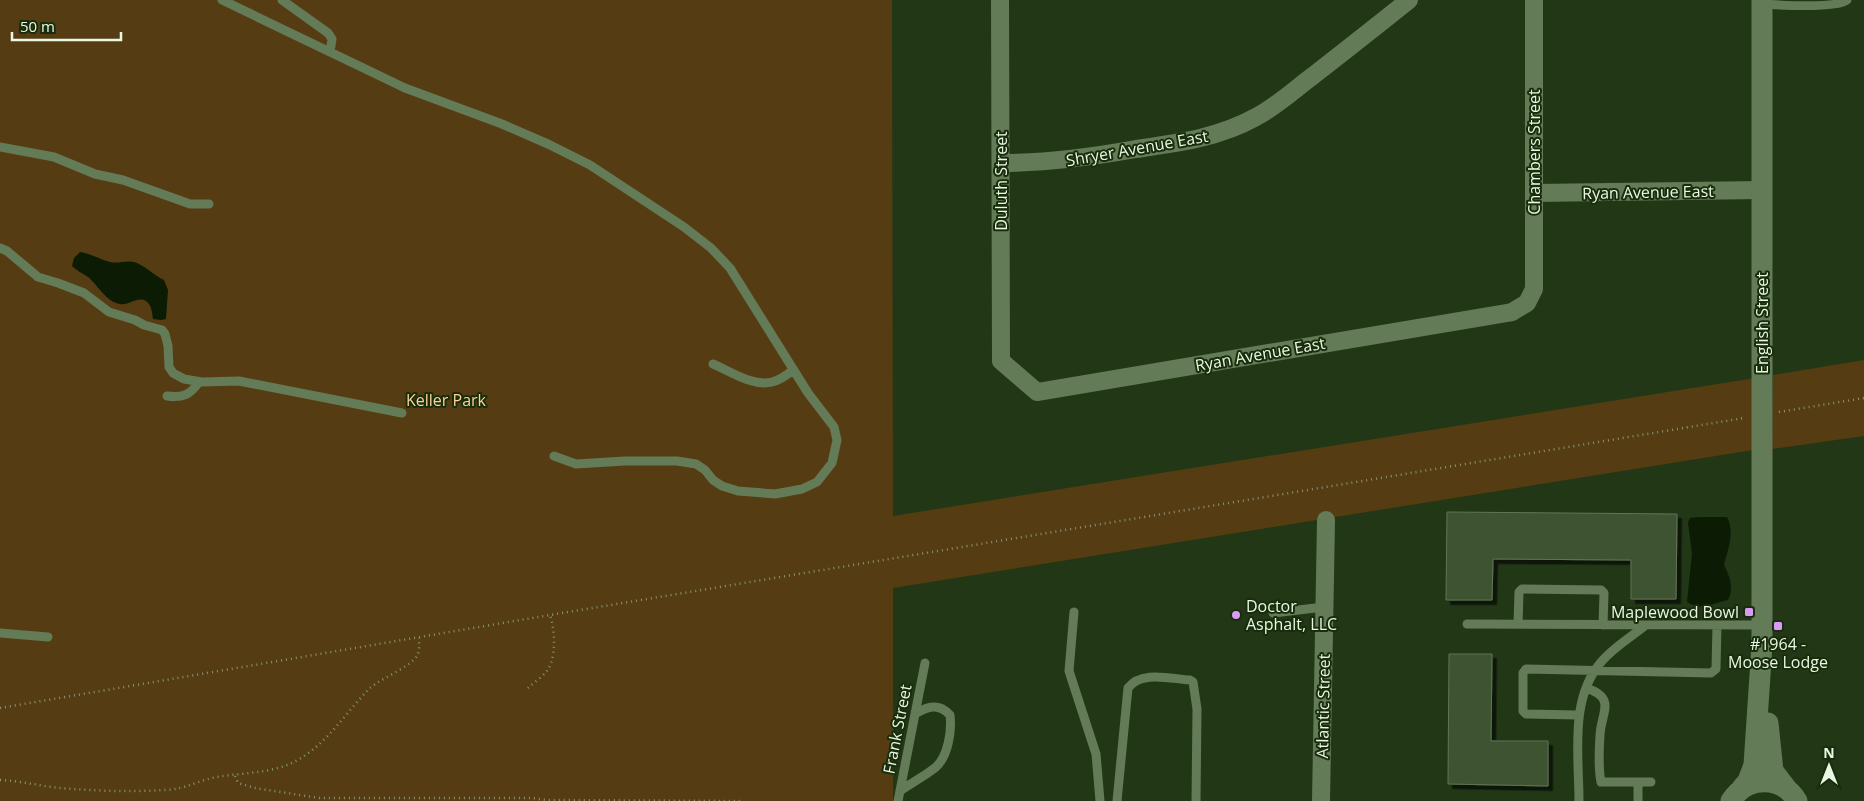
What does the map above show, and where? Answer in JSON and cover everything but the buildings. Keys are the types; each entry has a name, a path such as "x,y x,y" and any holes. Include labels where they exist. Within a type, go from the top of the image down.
{"street":[{"name":"Duluth Street","path":"1000,0 1001,361"},
{"name":"Shryer Avenue East","path":"1000,163 1056,161 1086,157 1186,142 1234,128 1280,101 1409,0"},
{"name":"Chambers Street","path":"1528,304 1534,289 1534,0"},
{"name":"English Street","path":"1737,795 1748,781 1754,765 1762,635 1762,2"},
{"name":"Ryan Avenue East","path":"1534,194 1762,190"},
{"name":"Ryan Avenue East","path":"1001,361 1037,392 1512,312 1528,304"},
{"name":"Atlantic Street","path":"1321,801 1326,520"},
{"name":"English Street","path":"1762,635 1773,771 1794,796"},
{"path":"1737,795 1753,783 1764,781 1776,783 1794,796"}],"lane":[{"path":"222,0 405,88 502,124 557,148 590,165 684,227 711,248 730,268 793,370 817,406 834,427 838,440 832,463 817,482 802,488 775,494 738,491 722,486 696,464 668,461 576,464 554,456"},
{"path":"282,0 328,33 332,39 330,52"},
{"path":"1762,2 1828,5 1843,3 1846,0"},
{"path":"0,147 54,157 95,174 123,180 190,204 209,204"},
{"path":"0,248 7,251 38,277 84,293 109,312 162,330 168,346 169,367 172,373 184,379 199,382 239,381 402,413"},
{"path":"713,364 759,382 778,380 793,370"},
{"path":"167,396 178,397 192,392 199,382"},
{"path":"1518,624 1519,592 1522,589 1601,590 1604,593 1603,624"},
{"path":"1273,613 1324,607"},
{"path":"1074,612 1069,671 1096,754 1100,801"},
{"path":"1467,624 1716,625 1762,635"},
{"path":"1579,801 1578,715 1586,688 1594,671 1612,652 1646,625"},
{"path":"1578,715 1526,714 1523,711 1523,673 1526,669 1714,672 1716,669 1716,625"},
{"path":"0,634 48,637"},
{"name":"Frank Street","path":"898,801 925,663"},
{"path":"1117,801 1128,688 1136,680 1146,677 1190,680 1193,682 1197,708 1196,801"},
{"path":"1586,688 1596,691 1601,695 1605,704 1600,733 1601,782 1651,782"},
{"path":"900,791 937,766 948,742 951,723 950,715 944,709 925,708 915,714"},
{"path":"1638,782 1638,801"}],"path":[{"path":"0,708 550,615 1864,398"},
{"path":"528,688 547,672 553,656 553,624 550,615"},
{"path":"0,780 20,781 58,788 166,790 185,788 216,777 259,773 283,766 299,760 316,748 373,686 417,656 419,638"},
{"path":"235,776 238,783 255,788 318,798 531,798 547,800 743,801"}],"green space":[{"name":"Keller Park","path":"0,0 892,0 893,516 1755,378 1753,450 893,588 893,801 0,801"},
{"path":"1864,360 1864,436 1772,449 1773,375"}],"shaded area":[{"path":"80,252 110,262 134,262 142,265 164,280 168,290 166,319 153,319 151,309 146,301 136,300 127,304 120,304 110,300 92,280 72,266 74,258"},
{"path":"1727,517 1731,535 1724,565 1730,582 1730,596 1728,600 1708,606 1698,606 1687,602 1692,553 1688,523 1690,518"}],"place":[{"name":"Maplewood Bowl","path":"1749,612"},
{"name":"Doctor Asphalt, LLC","path":"1236,615"},
{"name":"#1964 - Moose Lodge","path":"1778,626"}]}
